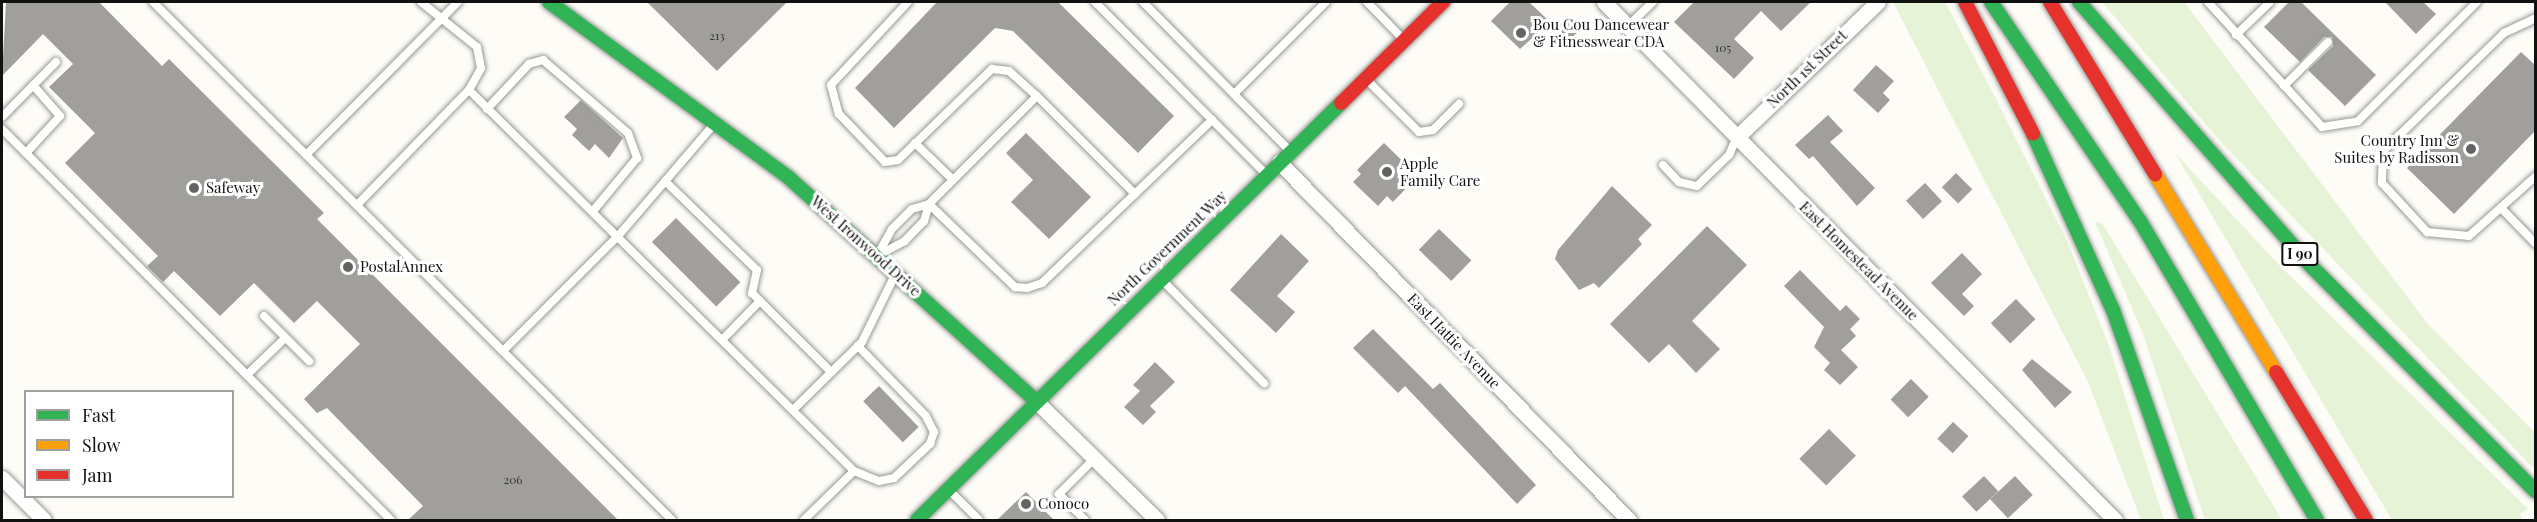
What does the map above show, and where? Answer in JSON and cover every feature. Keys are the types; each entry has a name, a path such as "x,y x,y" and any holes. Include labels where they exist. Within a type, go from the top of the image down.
{"main road":[{"name":"West Ironwood Drive","path":"549,2 788,177 1035,400"},
{"name":"North Government Way","path":"917,520 1035,400 1443,2"},
{"path":"1965,2 2024,113 2113,310 2187,520"},
{"path":"1991,2 2140,221 2317,520"},
{"path":"2050,2 2366,520"},
{"name":"I 90","path":"2079,2 2304,259 2535,492"}],"street":[{"name":"East Homestead Avenue","path":"1604,2 2115,520"},
{"name":"North 1st Street","path":"1737,137 1878,2"},
{"name":"East Hattie Avenue","path":"1284,156 1629,520"},
{"name":"West Ironwood Drive","path":"1035,400 1155,520"},
{"path":"2,478 44,520"}],"lane":[{"path":"155,2 672,520"},
{"path":"357,205 469,90 481,57 477,46 421,2"},
{"path":"307,154 459,2"},
{"path":"908,2 838,72 832,96 839,114 885,162 898,160 992,69 1009,71 1136,194"},
{"path":"1095,2 1266,174"},
{"path":"1143,2 1234,94 1284,156"},
{"path":"1234,94 1326,2"},
{"path":"1367,2 1404,40"},
{"path":"1628,26 1653,2"},
{"path":"2208,2 2322,127 2358,121 2477,2"},
{"path":"2236,35 2270,2"},
{"path":"2535,18 2505,33 2383,151 2382,183 2427,232 2469,236 2502,209 2535,176"},
{"path":"2284,86 2328,42"},
{"path":"487,109 537,59 553,65 628,133 636,147 632,167 592,211"},
{"path":"2,117 56,62"},
{"path":"1365,78 1419,132 1433,130 1459,104"},
{"path":"26,153 60,116 33,85"},
{"path":"469,90 619,235 854,471 879,481 894,478 930,444 934,432 926,416 858,346"},
{"path":"877,256 892,229 912,209 929,204 1037,96"},
{"path":"929,204 1016,287 1027,288 1042,283 1212,120"},
{"path":"502,351 619,235 715,123"},
{"path":"2,129 391,520"},
{"path":"1663,165 1679,182 1697,186 1729,155 1737,137"},
{"path":"915,143 953,180"},
{"path":"665,182 757,270 751,289 760,301 831,372"},
{"path":"877,256 905,242 924,221 929,204"},
{"path":"2502,209 2535,244"},
{"path":"793,410 858,346 896,273"},
{"path":"1160,278 1264,383"},
{"path":"723,339 760,301"},
{"path":"264,316 309,361"},
{"path":"247,375 285,338"},
{"path":"1085,520 1059,494 1094,459"},
{"path":"804,520 854,471"},
{"path":"948,489 976,519"}],"green space":[{"path":"1893,2 1945,2 1995,97 2067,241 2108,343 2164,520 2141,520 2088,382"},
{"path":"2102,2 2184,2 2427,323 2535,433 2535,470 2219,140"},
{"path":"2175,153 2280,266 2528,509 2520,514 2522,520 2392,520"},
{"path":"2095,222 2102,223 2282,520 2205,520 2143,334"}],"building":[{"path":"6,2 99,2 162,66 169,59 324,213 317,219 618,520 408,520 423,506 327,408 317,413 304,399 360,344 317,301 294,323 254,283 220,316 174,271 163,282 147,266 158,256 65,163 95,133 49,87 73,64 43,34 2,76"},
{"path":"647,2 787,2 717,71"},
{"path":"937,2 1058,2 1174,116 1138,153 1013,31 995,28 894,128 855,88"},
{"name":"Bou Cou Dancewear & Fitnesswear CDA","path":"1510,2 1529,2 1550,22 1520,49 1491,21"},
{"path":"1694,2 1811,2 1781,31 1761,11 1734,39 1754,58 1734,79 1674,22"},
{"path":"2289,2 2301,2 2376,75 2345,106 2308,70 2333,46 2332,37 2324,37 2300,62 2264,27"},
{"path":"2385,2 2423,2 2436,14 2416,34"},
{"path":"1565,19 1578,32 1561,48 1549,35"},
{"name":"Country Inn & Suites by Radisson","path":"2521,52 2535,65 2535,131 2454,214 2407,168"},
{"path":"1876,65 1894,81 1883,93 1890,100 1878,113 1853,90"},
{"path":"581,100 623,138 609,158 595,144 589,151 572,135 577,129 564,117"},
{"path":"1828,115 1843,131 1830,142 1875,188 1857,206 1813,156 1809,159 1795,145"},
{"path":"1026,133 1091,197 1049,239 1011,202 1033,180 1006,153"},
{"name":"Apple Family Care","path":"1384,143 1418,176 1393,202 1387,196 1378,206 1353,182 1361,174 1357,170"},
{"path":"1956,173 1972,189 1958,203 1942,187"},
{"path":"1925,183 1942,201 1923,219 1906,201"},
{"path":"1612,186 1652,225 1638,239 1642,244 1599,288 1594,283 1579,290 1555,259 1558,250"},
{"path":"676,218 740,282 716,306 652,242"},
{"path":"1707,226 1747,265 1692,321 1720,349 1696,373 1669,344 1649,363 1610,324"},
{"path":"1439,229 1471,260 1451,281 1419,250"},
{"path":"1281,234 1309,261 1277,296 1295,312 1276,333 1230,290"},
{"path":"1962,253 1982,274 1962,294 1974,306 1964,316 1931,283"},
{"path":"1800,270 1840,311 1846,305 1860,319 1850,329 1856,336 1841,350 1858,367 1840,385 1824,370 1830,363 1814,347 1824,327 1784,286"},
{"path":"2016,299 2035,319 2010,343 1991,323"},
{"path":"1373,329 1433,389 1440,383 1536,485 1517,504 1405,386 1398,393 1353,348"},
{"path":"2032,359 2072,392 2055,408 2022,370"},
{"path":"1155,362 1175,382 1150,406 1156,412 1143,425 1124,407 1140,391 1133,385"},
{"path":"1911,379 1929,397 1908,417 1890,400"},
{"path":"879,386 919,427 903,442 863,401"},
{"path":"1953,422 1968,436 1953,453 1937,439"},
{"path":"1829,429 1856,456 1826,486 1799,459"},
{"path":"1984,476 1998,491 1976,512 1962,496"},
{"path":"2015,476 2033,495 2008,518 1990,499"},
{"name":"Conoco","path":"1026,492 1054,520 997,520"}],"traffic: fast":[{"path":"549,2 788,177 1035,400"},
{"path":"1991,2 2140,221 2317,520"},
{"path":"2079,2 2312,267 2536,492"},
{"path":"917,520 1341,103"},
{"path":"2033,134 2113,310 2187,520"}],"traffic: slow":[{"path":"2155,174 2276,372"}],"traffic: jam":[{"path":"1341,103 1443,2"},
{"path":"1965,2 2033,134"},
{"path":"2050,2 2155,174"},
{"path":"2276,372 2366,520"}],"place":[{"name":"Bou Cou Dancewear & Fitnesswear CDA","path":"1521,33"},
{"name":"Country Inn & Suites by Radisson","path":"2471,149"},
{"name":"Apple Family Care","path":"1387,172"},
{"name":"Safeway","path":"194,188"},
{"name":"PostalAnnex","path":"348,267"},
{"name":"Conoco","path":"1026,504"}]}
